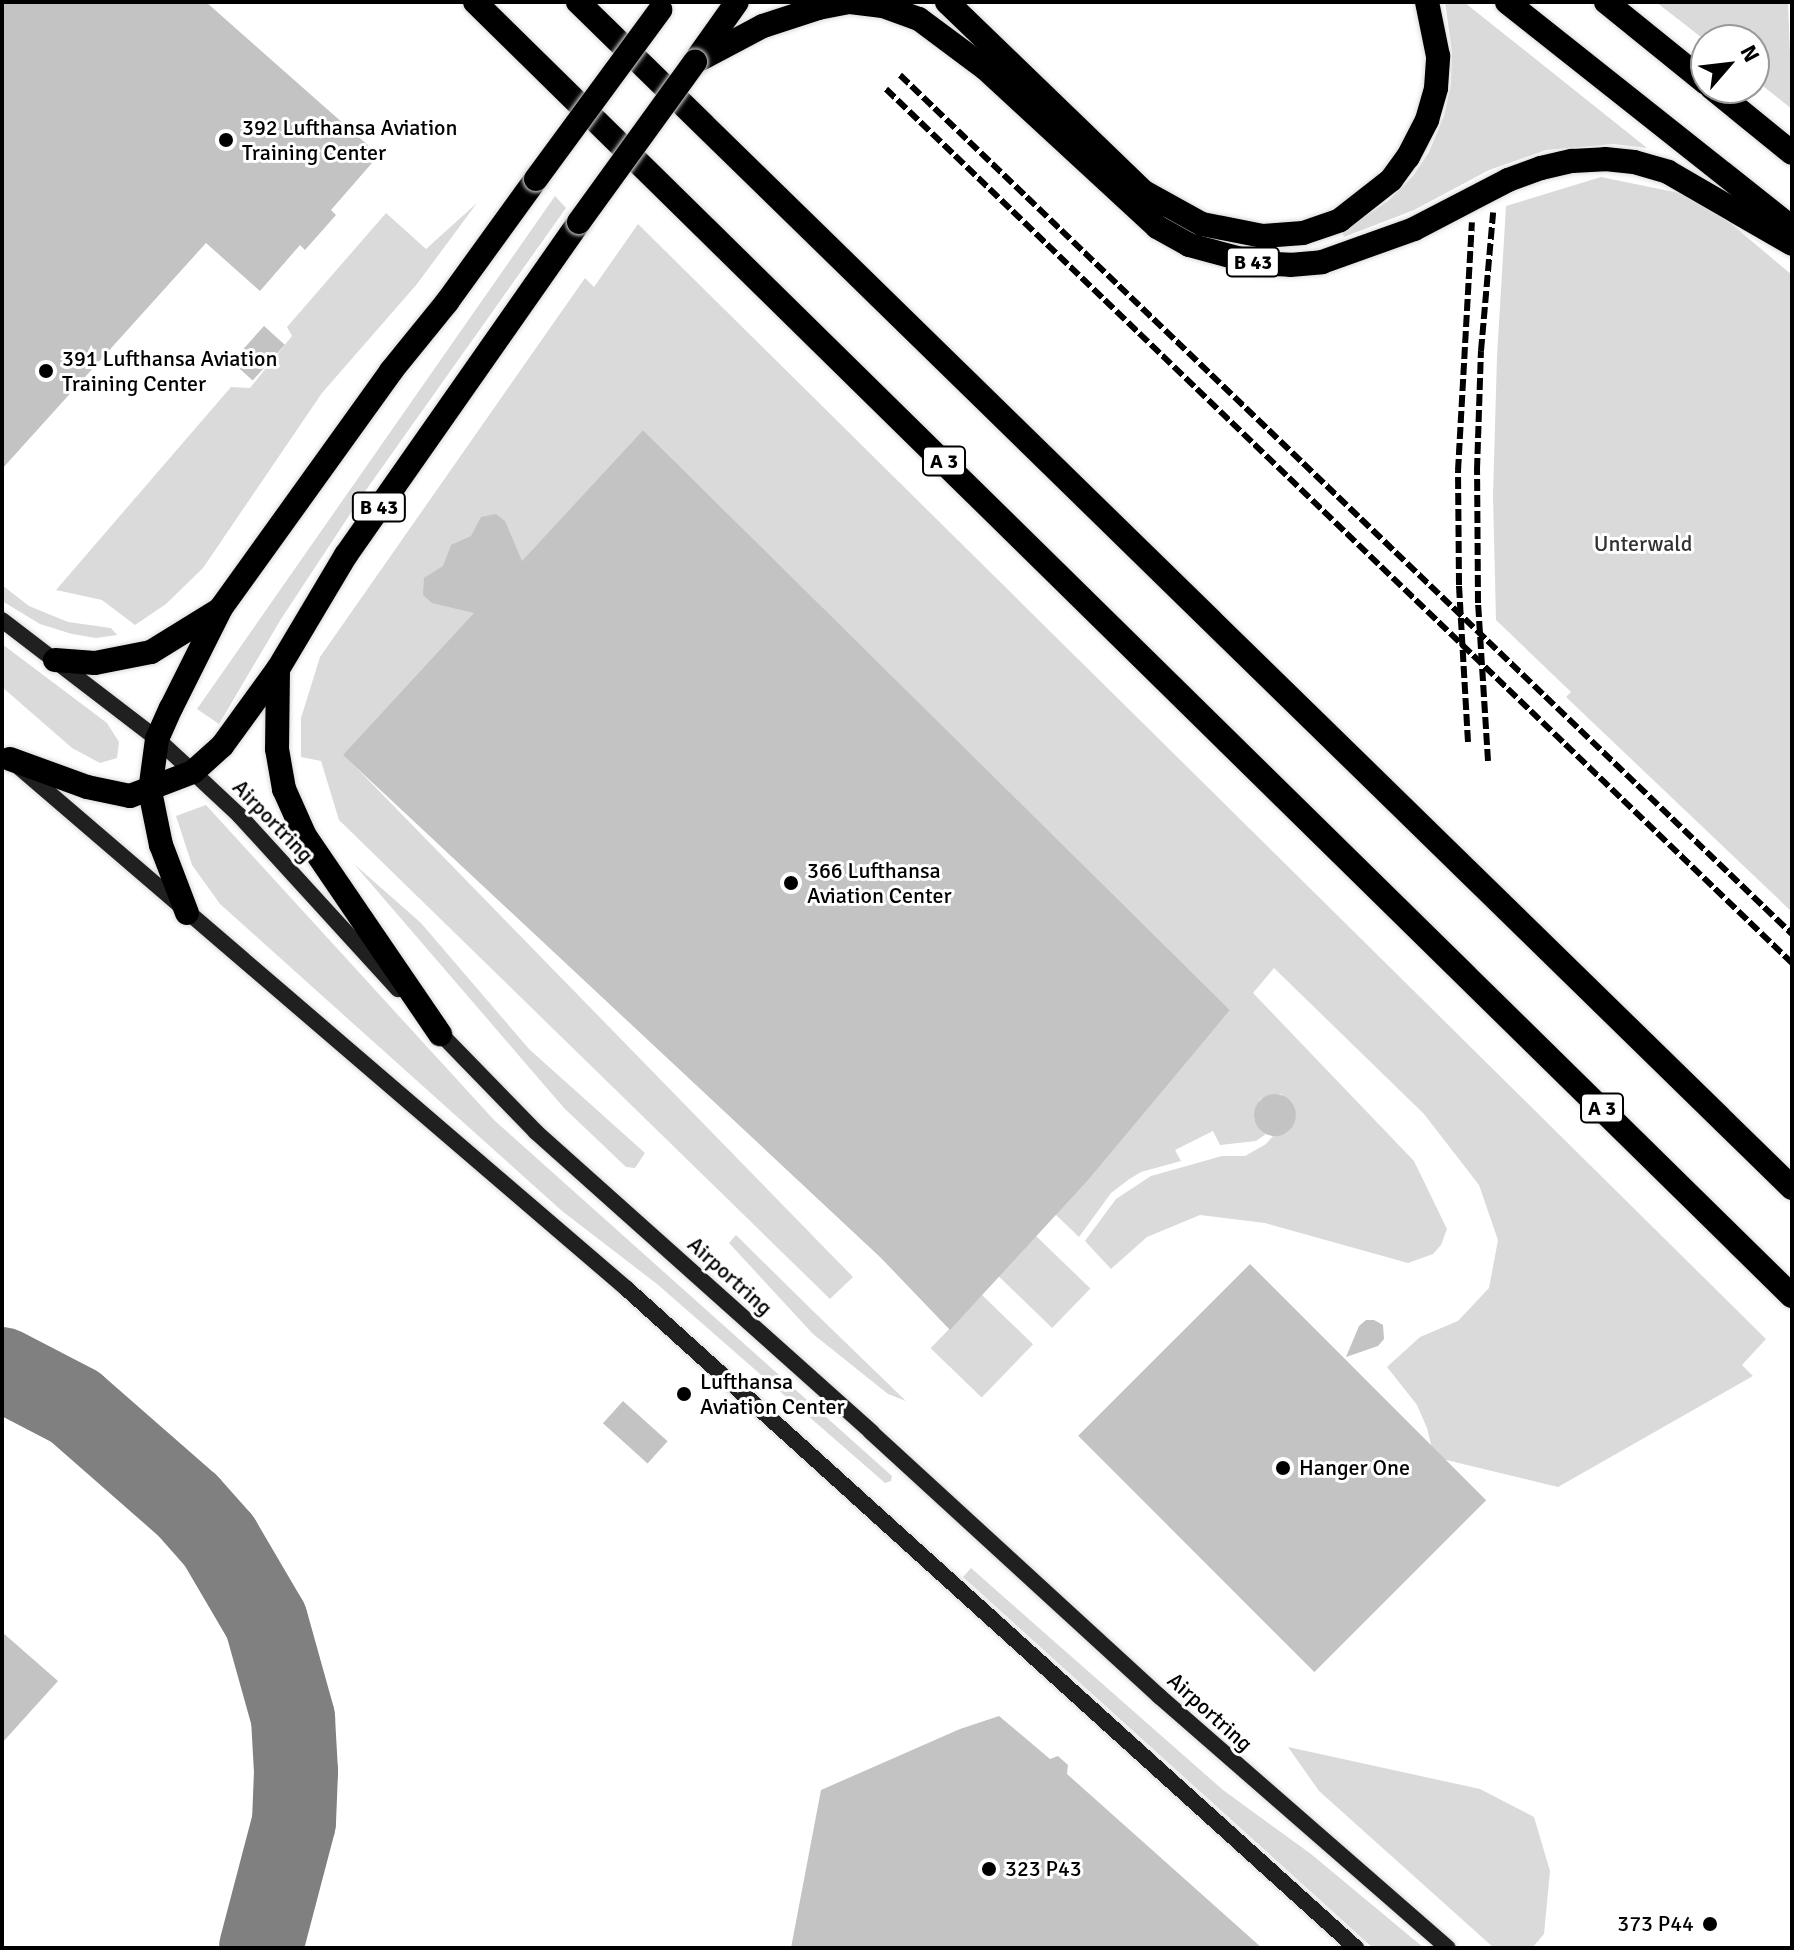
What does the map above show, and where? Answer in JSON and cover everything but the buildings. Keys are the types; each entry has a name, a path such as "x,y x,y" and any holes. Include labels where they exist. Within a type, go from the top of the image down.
{"highway":[{"name":"A 3","path":"475,2 1792,1296"},
{"path":"578,2 1792,1188"},
{"name":"B 43","path":"193,772 222,746 278,669 346,555 737,2"},
{"name":"B 43","path":"695,62 789,15 850,2 883,6 919,19 986,69 1157,227 1189,245 1256,263 1290,265 1336,258 1414,229 1519,176 1572,161 1605,159 1634,162 1668,172 1792,244"},
{"name":"B 43","path":"947,2 1144,192 1202,224 1263,236 1303,233 1340,220 1391,180 1408,157 1427,120 1436,88 1438,56 1427,2"},
{"path":"1507,2 1792,228"},
{"path":"1606,2 1690,70"},
{"path":"187,913 158,835 150,791 157,739 221,608 391,371 447,302 663,5"},
{"path":"1732,104 1792,153"},
{"path":"55,660 95,663 151,652 177,639 221,608"},
{"path":"278,669 277,749 284,789 305,836 440,1034"},
{"path":"6,756 110,794 130,796 150,791 193,772"}],"street":[{"name":"Airportring","path":"2,620 157,739 193,772 239,815 440,1034 536,1132 871,1432 1159,1696 1448,1948"},
{"path":"6,756 187,913 251,963 627,1289 1356,1948"}],"green space":[{"path":"1445,2 1464,2 1647,148 1613,144 1546,150 1489,170 1414,210 1344,237 1342,232 1388,201 1413,176 1429,152 1444,116 1451,84 1452,52"},
{"path":"1656,2 1788,2 1792,109 1770,92 1770,24 1690,24 1690,29"},
{"name":"Unterwald","path":"1601,177 1684,194 1729,222 1792,275 1792,912 1566,697 1571,692 1496,620 1493,496 1506,206"},
{"path":"555,196 566,208 366,490 281,619 219,724 197,709"},
{"path":"477,203 417,284 322,393 203,568 166,604 135,625 102,600 56,590 231,387 250,388 292,336 287,327 386,213 426,249"},
{"path":"638,224 1766,1339 1742,1365 1753,1376 1558,1487 1434,1457 1417,1405 1387,1367 1420,1337 1458,1321 1489,1288 1498,1240 1479,1185 1424,1114 1274,968 1253,993 1414,1161 1447,1229 1441,1245 1433,1254 1408,1263 1265,1223 1200,1215 1147,1237 1111,1269 1085,1241 1116,1199 1151,1176 1222,1156 1245,1156 1266,1144 1273,1136 1291,1128 1296,1116 1292,1103 1281,1094 1260,1099 1254,1119 1266,1134 1256,1141 1220,1145 1213,1131 1175,1150 1181,1161 1141,1172 1128,1180 1111,1193 1079,1237 1055,1214 1230,1010 643,430 344,755 853,1277 830,1299 339,820 321,761 301,757 301,718 320,657 585,278 594,287"},
{"path":"2,585 29,606 68,622 111,628 117,635 96,638 40,624 2,601"},
{"path":"2,644 107,723 119,742 117,758 100,763 72,748 2,687"},
{"path":"206,805 494,1120 892,1476 891,1481 885,1483 657,1284 562,1211 220,904 192,865 176,816"},
{"path":"354,864 421,923 529,1049 645,1153 635,1168 626,1167 564,1108"},
{"path":"736,1235 906,1401 888,1394 813,1334 729,1243"},
{"path":"1035,1235 1090,1288 1052,1328 997,1275"},
{"path":"982,1295 1033,1344 982,1398 931,1348"},
{"path":"971,1568 1223,1790 1311,1854 1424,1948 1373,1948 963,1577"},
{"path":"1288,1747 1480,1789 1534,1817 1550,1871 1544,1934 1532,1948 1494,1948 1319,1791"}],"taxiway":[{"path":"2,1369 75,1407 188,1506 219,1541 266,1621 293,1718 296,1772 294,1822 261,1948"}],"railway":[{"path":"900,75 1792,934"},
{"path":"886,89 1792,963"},
{"path":"1488,761 1478,603 1477,470 1481,351 1493,213"},
{"path":"1468,742 1459,585 1458,471 1472,222"}],"place":[{"name":"392 Lufthansa Aviation Training Center","path":"226,140"},
{"name":"391 Lufthansa Aviation Training Center","path":"46,371"},
{"name":"366 Lufthansa Aviation Center","path":"791,883"},
{"name":"Lufthansa Aviation Center","path":"684,1394"},
{"name":"Hanger One","path":"1283,1468"},
{"name":"323 P43","path":"989,1869"},
{"name":"373 P44","path":"1710,1924"}]}
